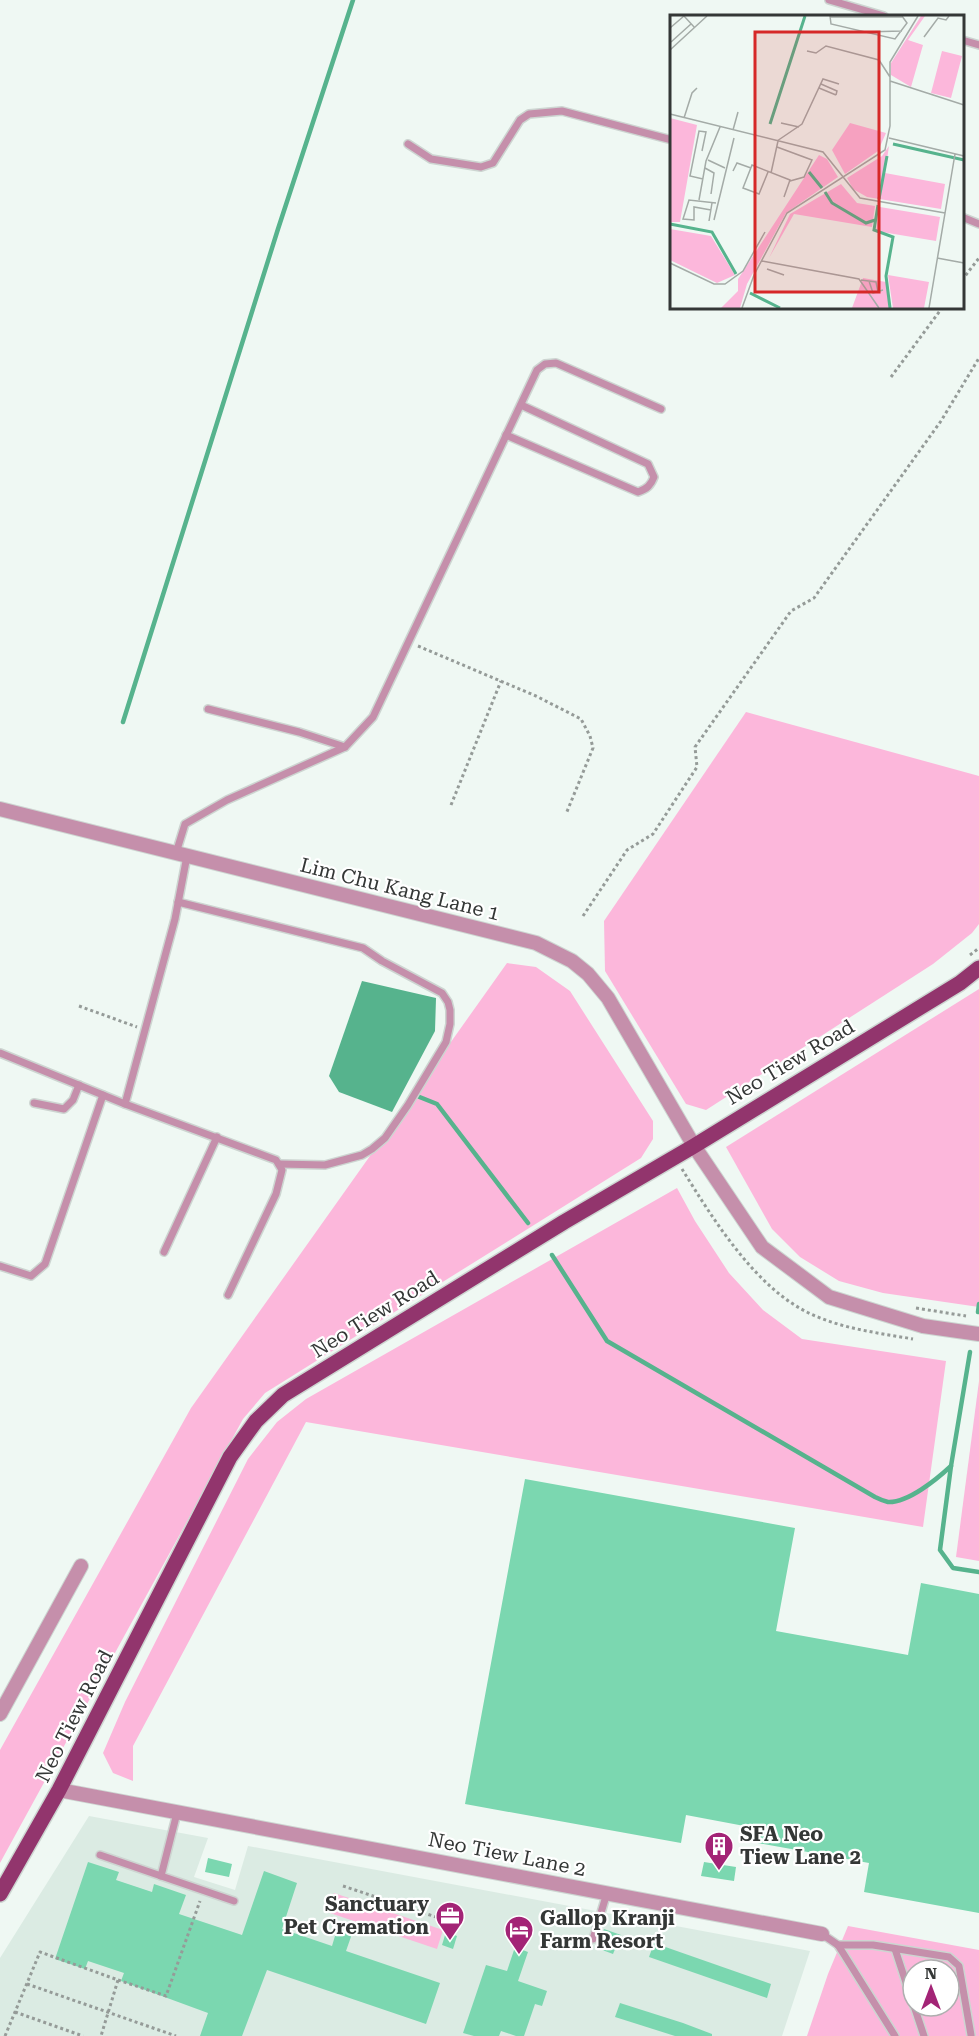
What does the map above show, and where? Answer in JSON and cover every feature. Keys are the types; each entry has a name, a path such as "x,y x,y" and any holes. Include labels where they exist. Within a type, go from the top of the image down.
{"main road":[{"name":"Neo Tiew Road","path":"0,1894 59,1790 230,1457 256,1421 283,1395 960,983 979,968"}],"street":[{"name":"Lim Chu Kang Lane 1","path":"0,808 536,943 572,962 588,974 608,998 694,1146 762,1247 829,1298 923,1326 979,1334"},
{"path":"0,1714 81,1566"},
{"name":"Neo Tiew Lane 2","path":"59,1790 822,1934"}],"lane":[{"path":"829,0 881,15"},
{"path":"964,40 979,45"},
{"path":"408,144 431,159 481,167 493,163 520,120 529,114 546,111 562,111 670,139"},
{"path":"964,217 979,224"},
{"path":"125,1104 178,902 185,824 227,800 345,747 373,717 537,370 545,364 556,363 661,409"},
{"path":"506,435 638,492 645,490 652,483 654,477 648,464 521,405"},
{"path":"208,709 299,732 345,747"},
{"path":"178,902 363,948 382,961 442,993 448,1002 450,1024 446,1042 408,1106 385,1138 362,1155 344,1161 325,1165 279,1164"},
{"path":"0,1053 125,1104 276,1160 282,1170 276,1194 228,1295"},
{"path":"34,1103 64,1109 74,1100 79,1085"},
{"path":"0,1266 31,1275 45,1264 103,1095"},
{"path":"164,1252 217,1137"},
{"path":"161,1876 177,1813"},
{"path":"100,1855 234,1901"},
{"path":"593,1939 607,1893"},
{"name":"Neo Tiew Lane 2","path":"822,1934 838,1945 895,2036"},
{"path":"838,1945 873,1945 949,1957 959,1966 970,2036 979,2033"},
{"path":"895,1949 901,1968"},
{"path":"918,2018 924,2036"}],"path":[{"path":"964,279 979,258"},
{"path":"891,377 941,309"},
{"path":"584,916 627,850 653,834 697,768 695,747 791,612 814,598 941,421 979,358"},
{"path":"408,642 536,696 581,718 593,748 566,814"},
{"path":"451,805 501,681"},
{"path":"79,1006 145,1030"},
{"path":"911,1307 968,1316"},
{"path":"343,1886 451,1922"},
{"path":"5,2036 40,1952 166,1996 204,1891"},
{"path":"100,2036 118,1980"},
{"path":"27,1984 176,2036"},
{"path":"15,2012 83,2036"}],"shaded area":[{"path":"746,712 979,776 979,924 972,933 933,964 706,1110 686,1104 605,971 604,921"},
{"path":"507,963 536,967 570,991 653,1121 653,1139 641,1158 265,1393 243,1419 0,1863 0,1750 191,1408"},
{"path":"362,981 436,998 435,1031 392,1112 339,1092 329,1076"},
{"path":"979,989 979,1307 883,1293 839,1281 800,1257 772,1229 726,1147"},
{"path":"677,1188 695,1221 729,1273 763,1310 802,1339 946,1361 923,1527 306,1422 133,1746 133,1781 113,1773 103,1753 125,1702 248,1459 277,1422 306,1399"},
{"path":"979,1381 979,1561 956,1557"},
{"path":"89,1816 208,1838 194,1877 235,1890 248,1846 810,1951 782,2036 0,2036 0,1958"},
{"path":"334,1893 443,1930 437,1949 327,1912"},
{"path":"848,1926 979,1950 979,2036 807,2036 828,1974"}],"building":[{"path":"525,1479 795,1528 776,1631 908,1655 921,1583 979,1594 979,1913 864,1892 869,1863 752,1842 755,1828 686,1815 681,1843 465,1804"},
{"path":"208,1858 232,1864 229,1877 205,1872"},
{"path":"88,1862 119,1872 116,1880 152,1892 154,1884 186,1895 179,1914 242,1935 264,1871 297,1883 282,1929 332,1946 338,1926 353,1931 346,1951 440,1983 426,2024 267,1970 242,2036 200,2036 208,2013 121,1981 124,1973 88,1961 85,1969 55,1959"},
{"name":"SFA Neo Tiew Lane 2","path":"704,1862 736,1867 734,1881 701,1876"},
{"path":"604,1929 621,1935 613,1954 597,1948"},
{"path":"446,1932 457,1936 453,1949 442,1945"},
{"path":"654,1943 771,1984 767,1998 649,1957"},
{"path":"515,1947 528,1952 518,1981 547,1991 542,2006 535,2004 524,2036 501,2031 499,2036 474,2036 463,2033 486,1965 507,1971"},
{"path":"620,2003 683,2023 712,2034 712,2036 675,2036 615,2017"}],"waterway":[{"path":"123,722 278,229 353,0"},
{"path":"417,1096 437,1104 528,1223"},
{"path":"552,1255 607,1341 875,1497 888,1502 904,1499 930,1483 951,1466"},
{"path":"978,1312 979,1304"},
{"path":"970,1352 940,1550 953,1568 979,1572"}],"place":[{"name":"SFA Neo Tiew Lane 2","path":"719,1872"},
{"name":"Sanctuary Pet Cremation","path":"450,1942"},
{"name":"Gallop Kranji Farm Resort","path":"519,1956"}]}
